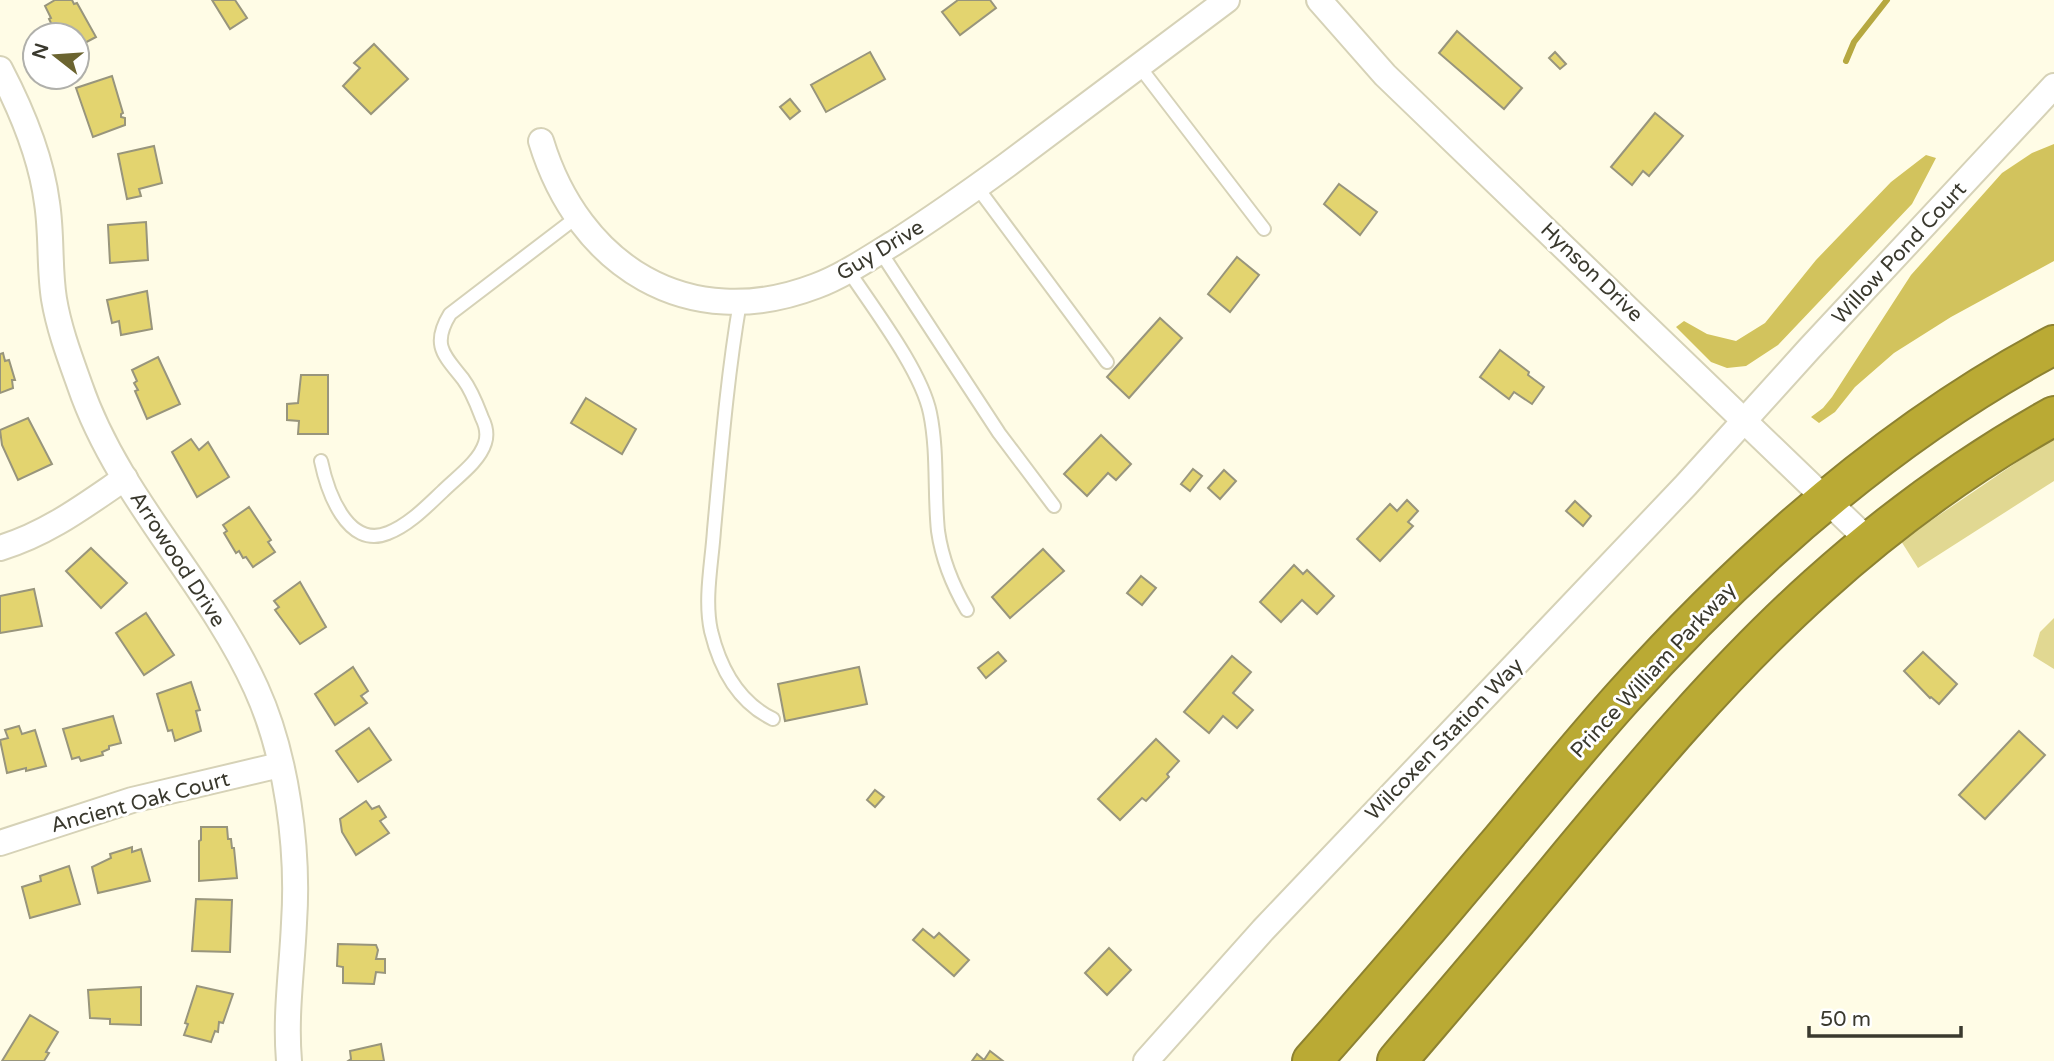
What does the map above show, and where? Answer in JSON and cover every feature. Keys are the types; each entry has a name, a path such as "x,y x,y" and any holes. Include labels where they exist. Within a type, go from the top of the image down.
{"highway":[{"name":"Prince William Parkway","path":"1312,1061 1400,962 1621,699 1699,616 1763,554 1826,499 1894,446 1976,391 2054,345"},
{"path":"1397,1061 1618,797 1764,639 1869,541 1982,460 2054,416"}],"street":[{"name":"Guy Drive","path":"541,141 557,186 576,217 609,254 641,277 687,296 719,301 740,302 785,296 816,286 848,270 977,187 1227,0"},
{"name":"Hynson Drive","path":"1319,0 1385,75 1869,541"},
{"name":"Arrowood Drive","path":"0,69 8,101 38,159 47,203 54,299 81,390 125,478 232,642 257,689 280,765 295,870 295,921 287,1005 289,1061"},
{"name":"Willow Pond Court","path":"1745,420 2054,86"},
{"name":"Wilcoxen Station Way","path":"1146,1061 1262,930 1745,420"},
{"path":"0,548 24,541 54,527 125,478"},
{"name":"Ancient Oak Court","path":"0,843 132,800 280,765"}],"lane":[{"path":"1139,66 1264,229"},
{"path":"977,187 1107,362"},
{"path":"321,461 326,484 336,506 352,526 362,533 374,536 388,533 416,515 477,459 485,444 487,430 470,390 442,352 440,339 443,326 450,314 576,217"},
{"path":"880,251 991,422 1054,506"},
{"path":"848,270 922,388 932,427 938,532 945,563 967,610"},
{"path":"740,302 728,390 708,602 720,661 734,686 747,703 774,719"}],"shaded area":[{"path":"2054,144 2054,261 1951,317 1894,353 1855,387 1835,412 1819,423 1811,417 1832,397 1911,275 2002,173 2032,153"},
{"path":"1926,155 1936,158 1912,204 1778,345 1746,366 1727,368 1711,362 1676,327 1684,321 1707,334 1736,341 1765,323 1816,260 1891,182"},
{"path":"2054,437 2054,481 1918,568 1901,541"},
{"path":"2054,618 2054,669 2033,656 2040,632"}],"building":[{"path":"55,0 72,0 74,4 77,3 87,21 50,21 45,6"},
{"path":"212,0 235,0 247,18 230,29"},
{"path":"958,0 990,0 996,8 960,35 942,12"},
{"path":"1457,31 1522,88 1504,109 1439,53"},
{"path":"374,44 408,79 371,114 343,86 360,68 354,63"},
{"path":"870,52 885,79 826,112 811,85"},
{"path":"1555,52 1566,64 1560,69 1549,58"},
{"path":"112,76 123,113 121,117 125,118 125,125 93,137 77,91 91,91 91,83"},
{"path":"790,99 800,111 790,119 780,107"},
{"path":"1655,113 1683,136 1649,176 1643,171 1632,185 1611,167"},
{"path":"154,146 162,183 139,189 141,196 127,199 118,154"},
{"path":"1339,184 1377,212 1360,235 1324,204"},
{"path":"146,222 148,260 110,263 108,225"},
{"path":"1237,257 1259,275 1230,312 1208,294"},
{"path":"147,291 152,329 121,335 119,321 112,323 107,300"},
{"path":"1160,318 1182,338 1129,398 1107,377"},
{"path":"1500,350 1544,387 1532,404 1514,392 1509,399 1480,377"},
{"path":"3,353 5,361 9,360 15,380 12,380 13,388 0,393 0,354"},
{"path":"158,357 180,404 147,419 135,391 138,390 134,383 137,381 132,370"},
{"path":"301,375 328,375 328,434 298,434 299,421 287,420 287,404 298,403"},
{"path":"586,398 636,429 622,454 571,423"},
{"path":"28,418 52,464 18,480 2,445 0,430"},
{"path":"1101,435 1131,464 1116,480 1108,473 1087,496 1064,474"},
{"path":"191,439 199,450 208,442 229,477 197,497 172,452"},
{"path":"1193,469 1202,476 1190,491 1181,484"},
{"path":"1224,470 1236,481 1220,499 1208,488"},
{"path":"1407,500 1418,511 1408,522 1413,526 1380,561 1357,539 1390,504 1397,511"},
{"path":"1575,501 1591,516 1583,526 1566,511"},
{"path":"249,507 271,540 268,542 275,552 253,567 239,551 236,553 224,533 227,531 223,525"},
{"path":"91,548 127,583 101,608 66,571"},
{"path":"1043,549 1064,571 1010,618 992,597"},
{"path":"1294,565 1303,574 1307,570 1334,596 1317,614 1302,600 1281,622 1260,602"},
{"path":"1141,576 1156,588 1142,605 1127,593"},
{"path":"300,582 326,627 300,644 275,610 279,607 274,601"},
{"path":"34,589 42,626 0,633 0,596"},
{"path":"146,613 174,655 144,675 116,633"},
{"path":"998,652 1006,661 986,678 978,668"},
{"path":"1923,652 1957,684 1939,704 1904,671"},
{"path":"1232,656 1251,672 1233,693 1253,710 1237,728 1223,716 1209,733 1184,712"},
{"path":"353,667 368,691 361,696 367,703 335,725 315,694"},
{"path":"859,667 867,704 785,721 778,684"},
{"path":"191,682 200,710 196,711 201,731 175,741 172,730 168,731 157,694"},
{"path":"113,716 121,743 109,746 109,749 102,752 103,755 81,761 79,757 72,759 63,729"},
{"path":"19,726 22,734 35,730 46,766 7,773 0,740 8,738 5,730"},
{"path":"369,728 391,760 358,782 336,751"},
{"path":"2019,731 2045,755 1985,819 1959,795"},
{"path":"1156,739 1179,761 1167,774 1169,777 1146,801 1142,798 1120,820 1098,799"},
{"path":"875,790 884,797 875,807 867,800"},
{"path":"366,801 372,809 379,806 386,817 380,821 389,833 356,855 342,832 340,819"},
{"path":"201,827 227,827 228,839 231,839 234,848 237,878 199,881"},
{"path":"132,847 132,852 141,849 150,881 98,893 92,867 111,858 110,854"},
{"path":"69,866 80,904 30,918 22,887 41,881 40,876"},
{"path":"196,899 232,900 230,952 192,951"},
{"path":"923,929 934,938 939,933 969,960 954,976 913,940"},
{"path":"338,944 376,945 376,959 385,959 385,973 376,972 374,984 343,983 343,967 337,966"},
{"path":"1109,948 1131,970 1107,995 1085,973"},
{"path":"197,986 233,994 223,1023 219,1022 218,1032 215,1031 211,1042 184,1035 188,1024 185,1023"},
{"path":"141,987 141,1025 110,1024 110,1019 90,1018 88,990"},
{"path":"30,1015 58,1032 46,1052 49,1053 44,1061 2,1061"},
{"path":"381,1044 384,1061 348,1061 351,1059 350,1051"},
{"path":"990,1051 1003,1061 972,1061 977,1054 984,1060"}],"waterway":[{"path":"1846,61 1854,42 1887,0"}]}
